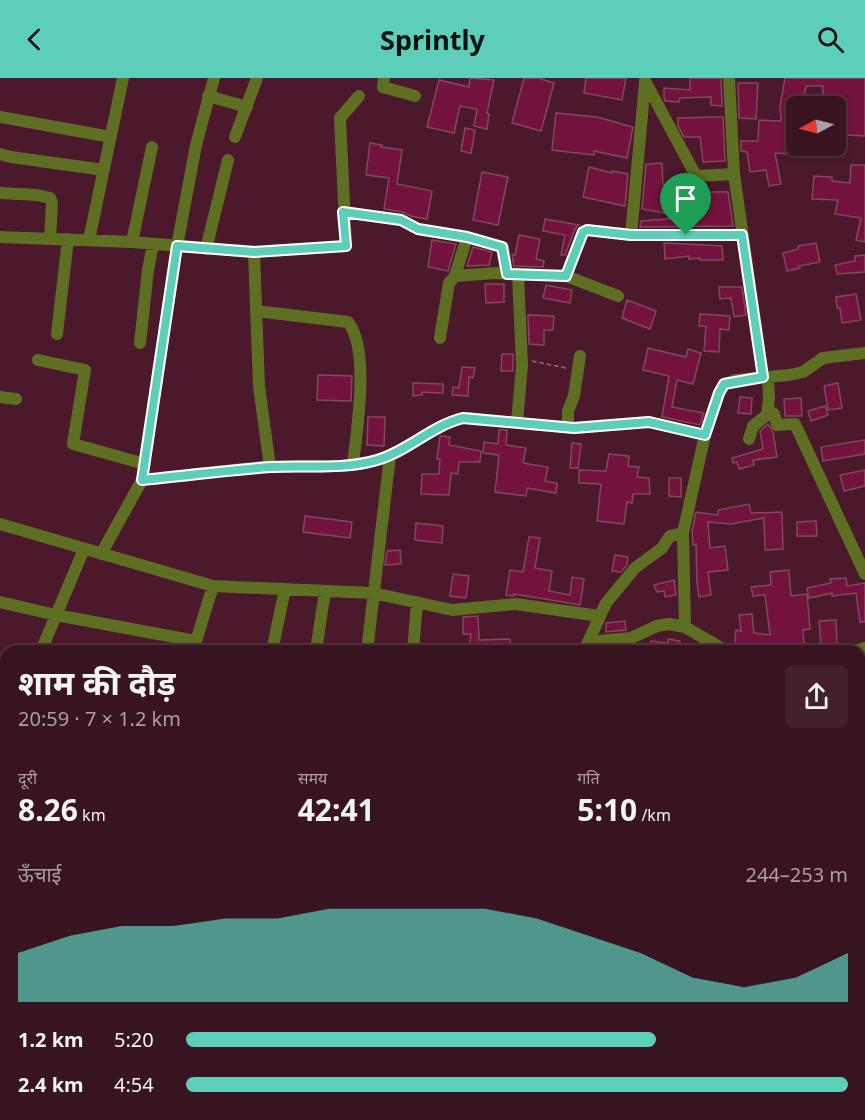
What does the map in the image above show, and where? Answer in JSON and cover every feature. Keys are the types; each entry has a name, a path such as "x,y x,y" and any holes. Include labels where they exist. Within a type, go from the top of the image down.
{"street":[{"path":"89,240 123,78"},
{"path":"101,554 142,480 177,246 196,145 214,78"},
{"path":"235,137 258,78"},
{"path":"384,78 383,87 415,96"},
{"path":"729,78 734,174 770,399 767,415 753,426 749,439"},
{"path":"645,80 696,176 734,174"},
{"path":"631,235 645,80"},
{"path":"208,96 247,107"},
{"path":"0,237 132,242 254,252 346,246 340,118 359,96"},
{"path":"0,117 111,136"},
{"path":"132,242 152,147"},
{"path":"0,154 104,170"},
{"path":"206,249 228,160"},
{"path":"0,193 50,198 52,202 50,239"},
{"path":"343,212 401,220 418,229 467,237 502,247 512,274 522,359 517,422"},
{"path":"566,276 585,230 631,235 742,235"},
{"path":"440,338 449,283 455,276 467,237"},
{"path":"57,334 68,239"},
{"path":"140,343 153,244"},
{"path":"254,252 259,386 270,467"},
{"path":"455,276 512,274 566,276 618,296"},
{"path":"256,311 342,321 348,322 352,327 357,341 360,380 353,464"},
{"path":"686,627 683,533 705,435 724,384 803,372 823,358 865,353"},
{"path":"568,428 568,411 574,396 580,356"},
{"path":"38,360 85,370 73,444 145,464"},
{"path":"0,397 16,399"},
{"path":"768,410 774,414 777,425 795,424 865,574"},
{"path":"142,480 270,467 375,461 390,456 428,432 463,418 568,428 649,422 705,435"},
{"path":"368,645 390,456"},
{"path":"0,524 213,585 373,593 452,610 516,604 599,616"},
{"path":"587,645 606,603 635,568 662,548 670,536 683,533"},
{"path":"44,645 84,549"},
{"path":"195,645 213,585"},
{"path":"273,645 285,589"},
{"path":"317,645 325,591"},
{"path":"0,602 191,645"},
{"path":"413,645 417,602"},
{"path":"596,645 631,638 657,626 669,624 686,627 716,645"}],"path":[{"path":"522,359 577,370"}],"building":[{"path":"470,78 494,80 487,113 489,114 487,129 474,126 477,109 460,106 454,133 427,127 439,80 469,87"},
{"path":"524,78 538,78 554,83 541,131 512,123"},
{"path":"586,78 626,78 622,100 584,93"},
{"path":"690,78 721,78 722,106 711,105 711,97 679,98 679,102 665,101 664,88 690,90"},
{"path":"785,78 865,78 865,136 846,135 846,96 823,96 823,86 806,86 804,96 786,96 786,154 775,153 781,184 769,186 766,170 750,172 747,152 741,151 741,141 758,141 759,120 781,121 780,106"},
{"path":"738,83 758,83 756,119 739,118"},
{"path":"556,113 597,117 633,127 627,158 594,151 594,155 552,150"},
{"path":"723,117 725,161 703,162 700,137 684,137 678,126 678,118"},
{"path":"465,128 475,130 471,153 461,151"},
{"path":"370,143 402,150 397,184 432,191 427,219 384,209 389,178 366,175"},
{"path":"662,163 663,185 685,183 686,187 697,186 698,192 728,192 733,226 640,227 641,221 680,218 681,216 642,209 646,164"},
{"path":"851,165 865,165 865,242 856,240 861,218 835,214 838,200 812,199 814,176 832,177 832,181 850,183"},
{"path":"589,167 612,173 612,171 628,174 625,206 583,197"},
{"path":"482,172 508,177 498,225 473,220"},
{"path":"545,219 579,225 575,229 565,255 561,255 565,235 543,231"},
{"path":"519,235 540,239 536,259 544,261 543,267 514,266 512,255 515,255"},
{"path":"432,240 456,244 448,271 428,267"},
{"path":"664,243 722,246 723,260 689,259 689,256 665,259"},
{"path":"816,243 820,262 787,271 783,253 798,249 798,246"},
{"path":"473,247 492,252 489,265 467,266"},
{"path":"865,255 865,272 837,274 835,265 855,261 855,256"},
{"path":"485,284 504,284 504,302 486,303"},
{"path":"546,285 572,290 570,303 543,298"},
{"path":"719,287 742,287 746,315 734,317 731,298 720,299"},
{"path":"856,294 861,320 842,323 836,297"},
{"path":"627,300 656,311 650,329 622,318"},
{"path":"700,314 730,316 729,330 720,329 719,352 704,351 706,326 699,326"},
{"path":"528,315 554,316 553,330 544,330 544,345 529,344"},
{"path":"648,348 686,357 688,349 701,353 693,384 677,380 672,407 704,413 700,425 662,417 669,376 643,370"},
{"path":"502,354 513,354 513,371 501,371"},
{"path":"462,367 475,368 473,378 469,377 468,396 452,395 453,387 459,388"},
{"path":"318,375 352,376 351,401 317,400"},
{"path":"413,383 443,384 443,393 422,392 422,395 413,396"},
{"path":"838,383 842,408 828,410 824,386"},
{"path":"740,397 752,398 751,414 738,413"},
{"path":"801,398 802,416 785,416 784,399"},
{"path":"825,406 828,415 811,421 808,411"},
{"path":"368,417 385,417 384,446 367,445"},
{"path":"768,424 773,432 777,457 753,460 754,465 739,469 737,462 733,463 732,458 763,449 760,431"},
{"path":"499,430 507,430 506,445 526,448 523,463 548,467 545,481 557,483 556,493 527,488 526,496 495,492 499,455 483,453 484,442 498,444"},
{"path":"440,436 450,437 449,445 481,451 480,462 459,462 458,474 451,473 449,495 421,494 422,474 439,474 440,459 437,459"},
{"path":"865,440 865,454 823,461 821,447"},
{"path":"572,443 581,444 578,468 570,468"},
{"path":"609,454 629,456 628,466 639,467 637,477 649,478 650,494 633,494 632,503 627,502 624,524 597,521 601,484 579,483 579,470 606,471"},
{"path":"865,470 865,486 844,491 840,475"},
{"path":"669,478 681,478 681,497 669,496"},
{"path":"749,504 751,513 782,512 783,549 765,550 764,518 731,524 708,522 710,548 725,546 728,570 708,572 711,595 699,597 696,544 693,545 692,531 696,512 718,515 718,510"},
{"path":"305,516 352,522 350,538 303,532"},
{"path":"816,521 817,536 797,536 797,522"},
{"path":"416,523 443,526 442,543 415,540"},
{"path":"529,537 540,538 535,568 552,571 549,591 570,595 572,577 584,579 580,605 514,594 514,596 506,595 510,570 523,572"},
{"path":"400,550 401,564 385,565 387,551"},
{"path":"615,555 628,557 627,565 621,572 612,571"},
{"path":"789,570 791,596 807,594 810,629 803,630 804,645 734,645 736,630 741,631 739,615 752,614 754,633 770,635 765,595 753,596 751,587 771,585 770,572"},
{"path":"453,574 469,576 466,598 450,596"},
{"path":"846,578 847,586 865,583 865,622 860,622 856,593 832,596 832,593 809,598 807,588 831,583 830,579"},
{"path":"674,580 676,595 665,597 664,591 657,592 654,585"},
{"path":"478,616 479,640 510,639 510,645 470,645 471,634 463,634 463,617"},
{"path":"836,620 837,644 821,645 819,621"},
{"path":"625,621 626,630 606,632 606,623"},
{"path":"668,639 680,641 680,645 650,645 651,641 668,643"}],"route":[{"path":"343,212 401,220 418,229 467,237 502,247 507,274 566,276 585,230 631,235 686,235 742,235 763,377 736,380 724,384 705,435 649,422 574,428 463,418 428,432 390,456 375,461 270,467 142,480 177,246 254,252 346,246 343,212"}]}
